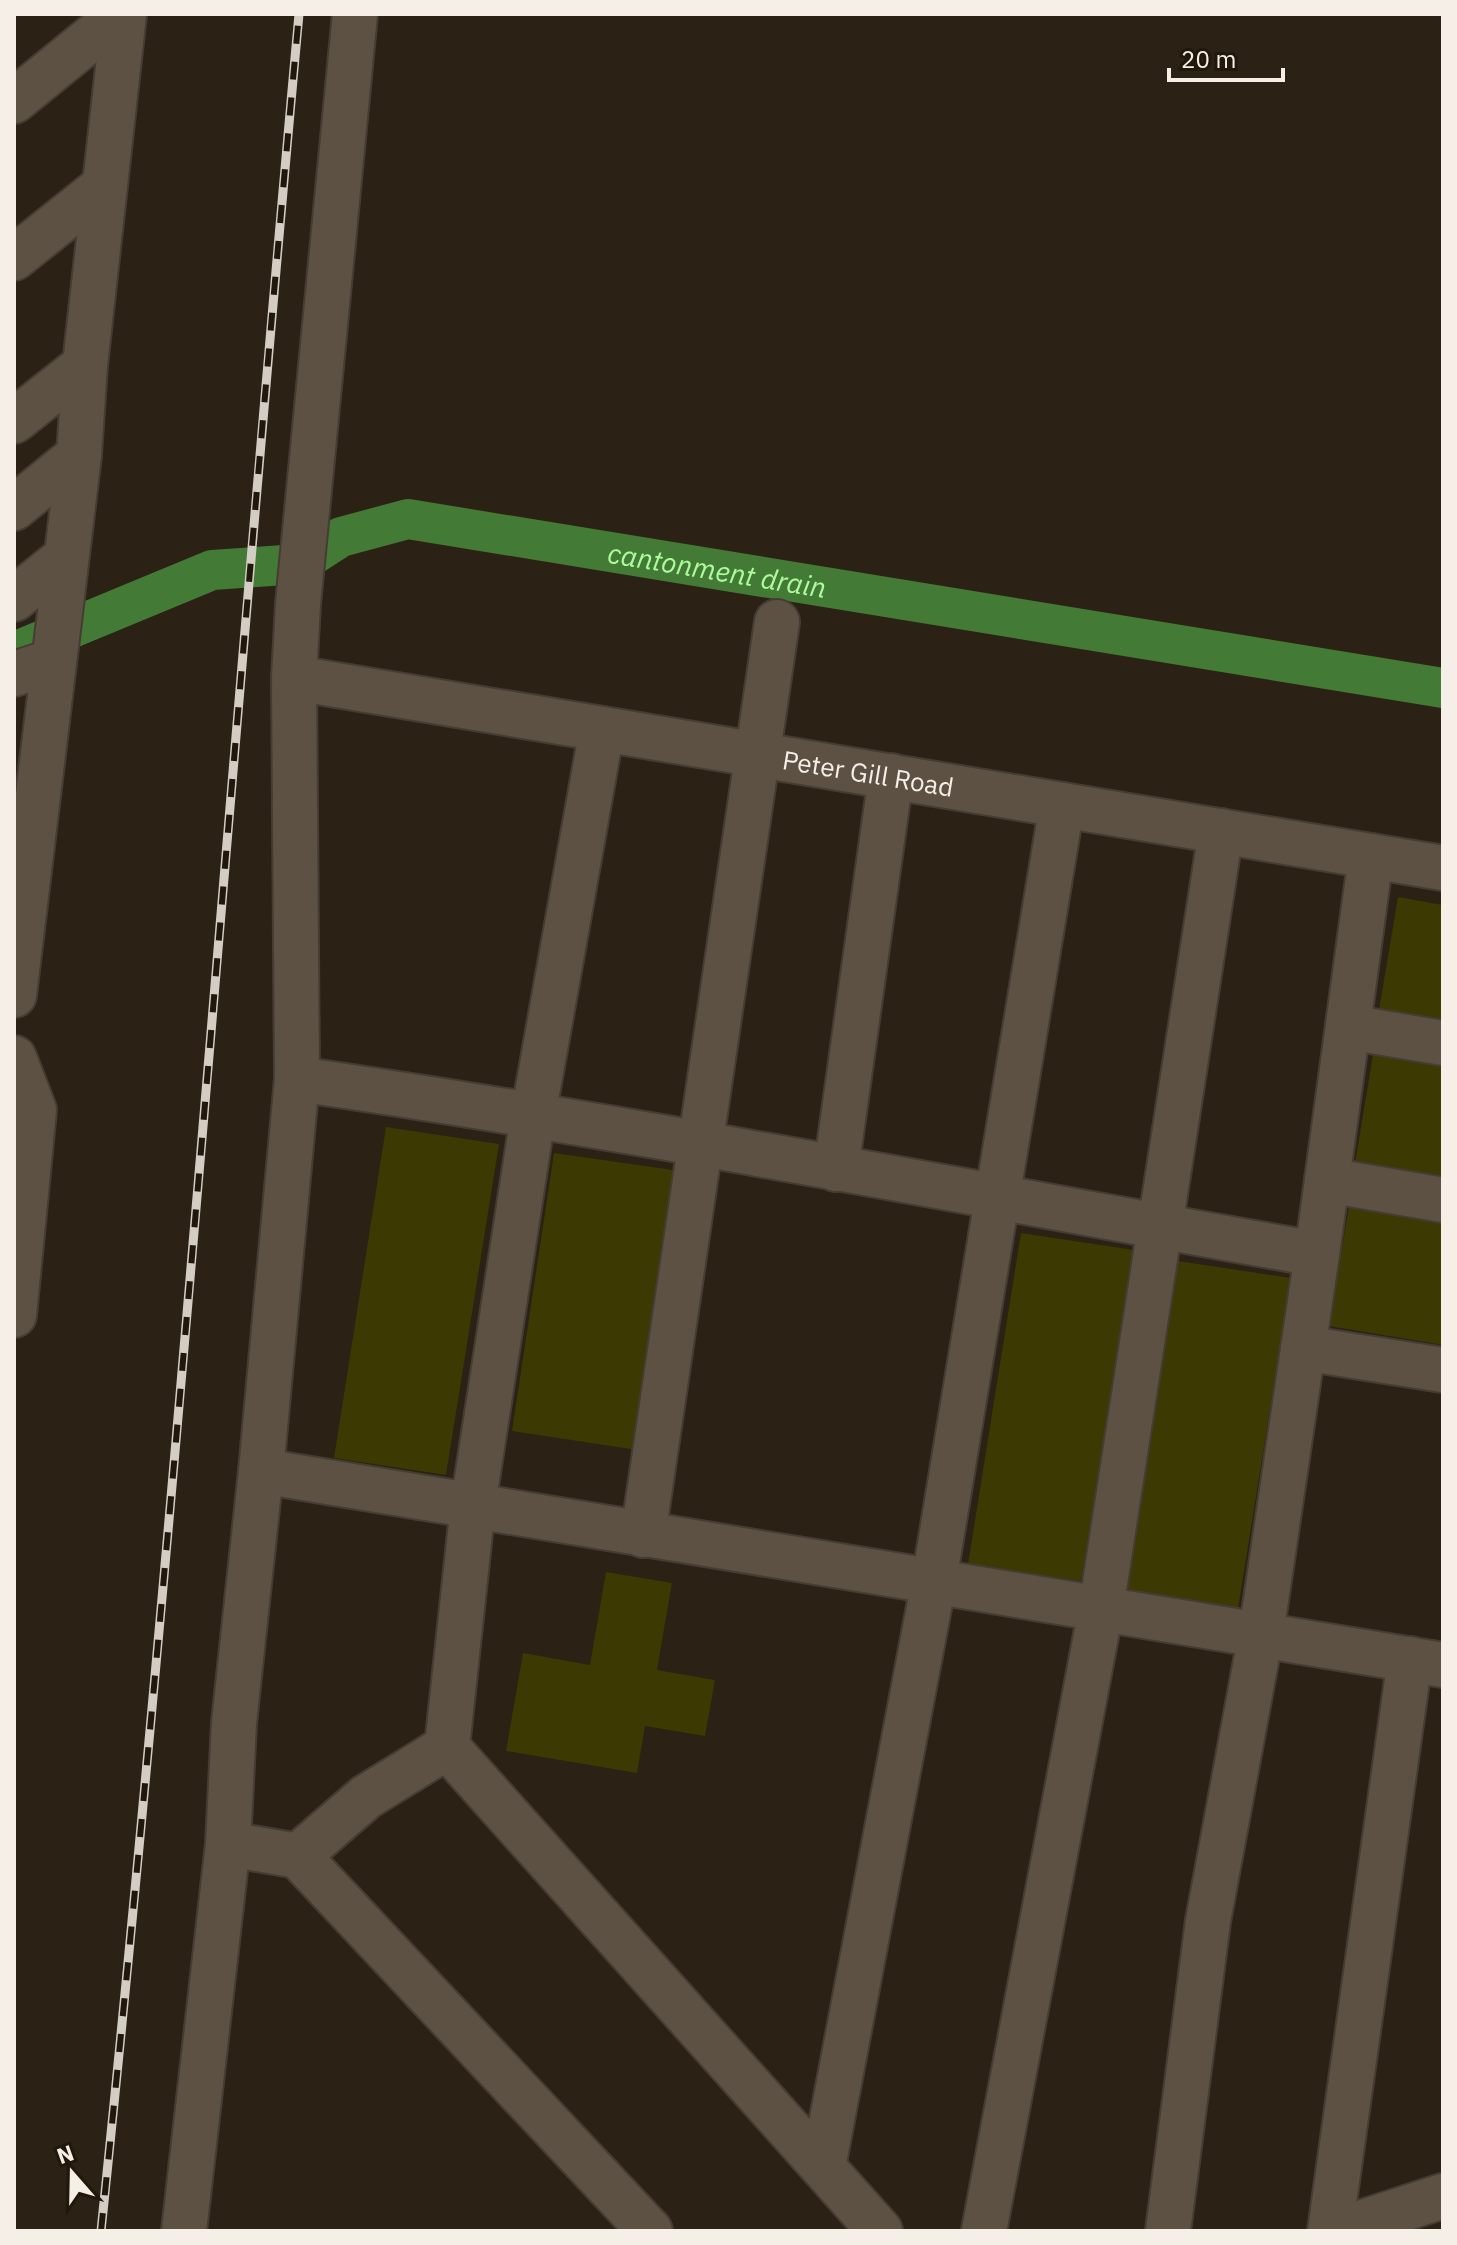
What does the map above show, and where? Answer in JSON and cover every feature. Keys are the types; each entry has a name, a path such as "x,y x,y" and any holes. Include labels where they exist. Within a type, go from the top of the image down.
{"street":[{"path":"14,101 122,14"},
{"path":"14,995 34,668 65,558 79,455 85,365 122,14"},
{"path":"184,2231 228,1844 234,1723 297,1079 294,678 298,604 355,14"},
{"path":"14,258 103,187"},
{"path":"14,421 85,365"},
{"path":"14,508 79,455"},
{"path":"14,599 65,558"},
{"path":"643,1535 777,622"},
{"name":"Peter Gill Road","path":"294,678 1443,868"},
{"path":"602,729 533,1116 473,1505 447,1747 880,2231"},
{"path":"836,1169 891,776"},
{"path":"823,2167 934,1581 1062,805"},
{"path":"984,2231 1101,1609 1221,831"},
{"path":"1168,2231 1208,1921 1261,1634 1371,856"},
{"path":"1348,1027 1443,1043"},
{"path":"14,1058 34,1110 19,1195 14,1315"},
{"path":"297,1079 700,1144 1317,1254"},
{"path":"1327,1180 1443,1200"},
{"path":"1303,1348 1443,1370"},
{"path":"261,1471 1427,1662 1330,2231"},
{"path":"298,1856 366,1797 447,1747"},
{"path":"228,1844 298,1856 650,2231"},
{"path":"1336,2231 1443,2196"}],"building":[{"path":"1398,897 1443,905 1443,1027 1378,1016"},
{"path":"1374,1049 1443,1061 1443,1184 1354,1169"},
{"path":"386,1127 499,1144 446,1475 334,1458"},
{"path":"554,1153 680,1171 637,1450 512,1431"},
{"path":"1349,1206 1443,1222 1443,1345 1329,1326"},
{"path":"1021,1233 1134,1250 1081,1581 968,1564"},
{"path":"1178,1261 1291,1278 1238,1609 1126,1592"},
{"path":"606,1572 672,1583 657,1670 715,1680 705,1736 645,1726 637,1773 506,1751 523,1653 590,1665"}],"waterway":[{"name":"cantonment drain","path":"14,652 212,570 299,564 341,537 408,519 1443,688"}],"railway":[{"path":"101,2231 180,1400 299,14"}]}
